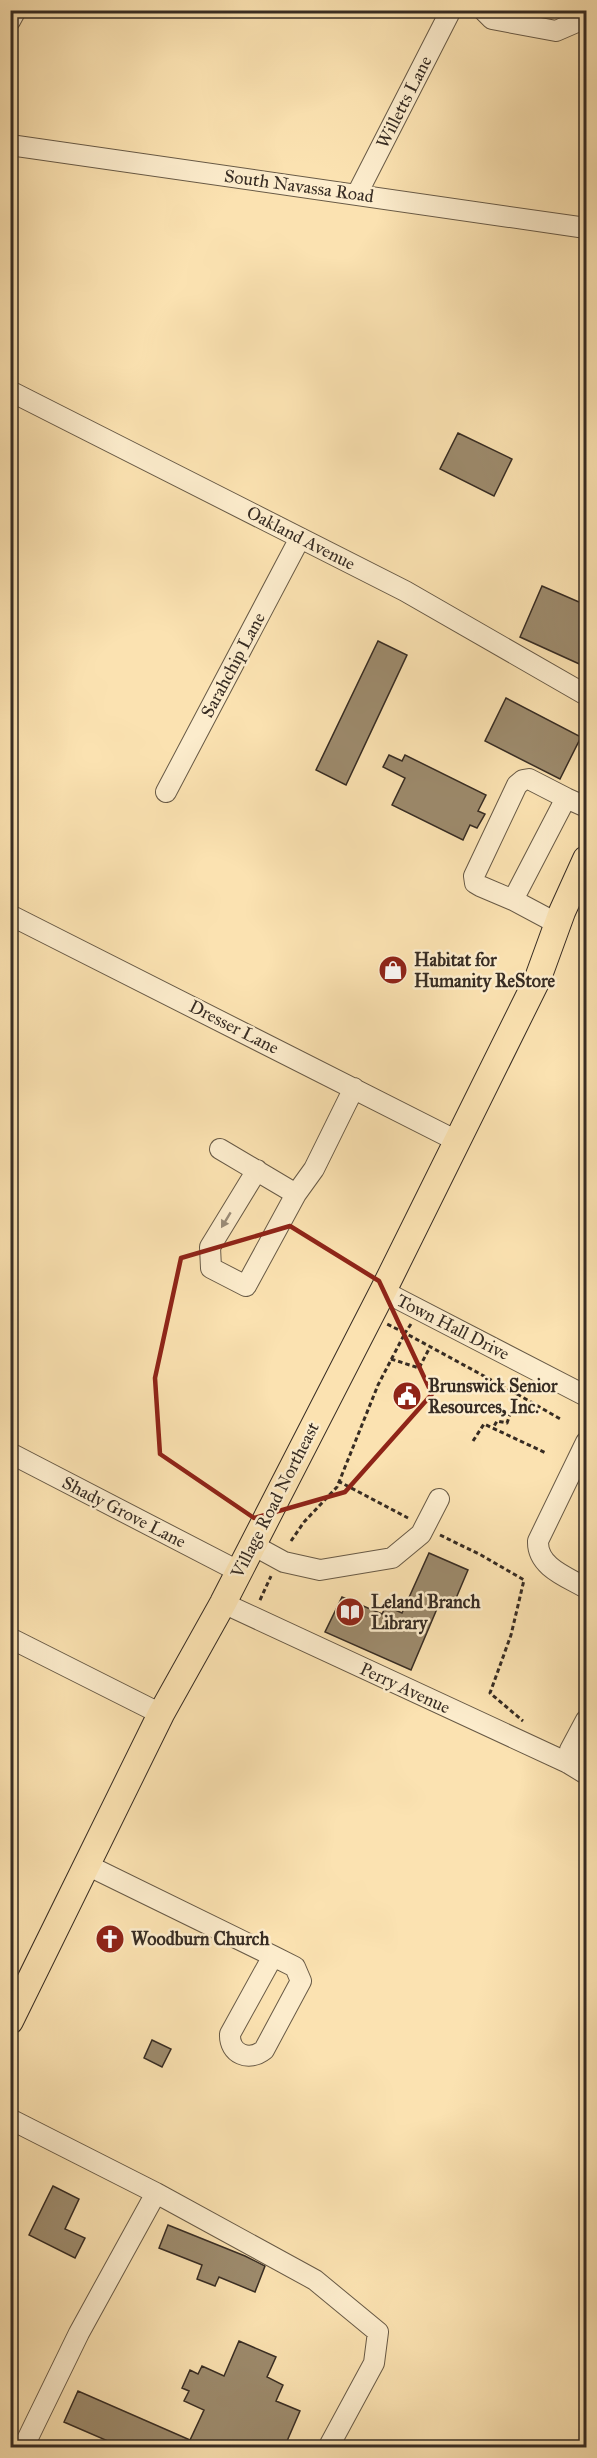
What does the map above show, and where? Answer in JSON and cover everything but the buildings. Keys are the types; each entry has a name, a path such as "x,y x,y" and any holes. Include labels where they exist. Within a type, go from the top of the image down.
{"main road":[{"name":"Village Road Northeast","path":"10,2021 161,1714 223,1603 251,1544 383,1291 538,978 558,924 586,860"},
{"name":"Village Road Northeast","path":"538,978 586,903"}],"street":[{"path":"10,21 16,10"},
{"name":"Willetts Lane","path":"357,194 451,10"},
{"path":"483,10 492,19 556,31 586,18"},
{"name":"South Navassa Road","path":"10,145 586,228"},
{"name":"Oakland Avenue","path":"10,391 405,591 586,695"},
{"name":"Sarahchip Lane","path":"166,792 300,538"},
{"path":"558,924 513,900 480,886 475,882 474,876 517,785 523,780 529,779 586,807"},
{"path":"513,900 566,798"},
{"name":"Dresser Lane","path":"10,915 457,1141"},
{"path":"256,1170 210,1247 211,1268 246,1286 296,1194 314,1169 354,1088"},
{"path":"220,1149 296,1194"},
{"name":"Town Hall Drive","path":"383,1291 586,1396"},
{"path":"586,1442 538,1541 538,1548 542,1559 549,1566 586,1588"},
{"name":"Shady Grove Lane","path":"10,1453 238,1570"},
{"path":"251,1544 284,1562 320,1570 392,1557 421,1534 439,1499"},
{"name":"Perry Avenue","path":"223,1603 568,1763 586,1774"},
{"path":"10,1638 161,1714"},
{"path":"568,1763 570,1750 586,1720"},
{"path":"87,1865 296,1967 301,1981 264,2050 256,2056 249,2057 234,2050 230,2043 230,2034 273,1956"},
{"path":"10,2119 156,2193 315,2280 378,2332 374,2363 327,2448"},
{"path":"23,2448 79,2333 156,2193"}],"path":[{"path":"370,1315 562,1420"},
{"path":"291,1541 304,1522 337,1487 378,1385 405,1334"},
{"path":"391,1359 419,1368 430,1347"},
{"path":"493,1428 497,1421 507,1423 517,1394"},
{"path":"473,1442 484,1424 546,1453"},
{"path":"338,1481 412,1520"},
{"path":"435,1533 481,1555 524,1580 511,1635 490,1693 525,1722"},
{"path":"254,1617 272,1575"}],"highlighted area":[{"path":"290,1226 379,1281 432,1394 345,1492 254,1518 160,1454 155,1378 181,1258"}],"place":[{"name":"Habitat for Humanity ReStore","path":"393,970"},
{"name":"Brunswick Senior Resources, Inc.","path":"407,1396"},
{"name":"Leland Branch Library","path":"350,1612"},
{"name":"Woodburn Church","path":"110,1939"}]}
